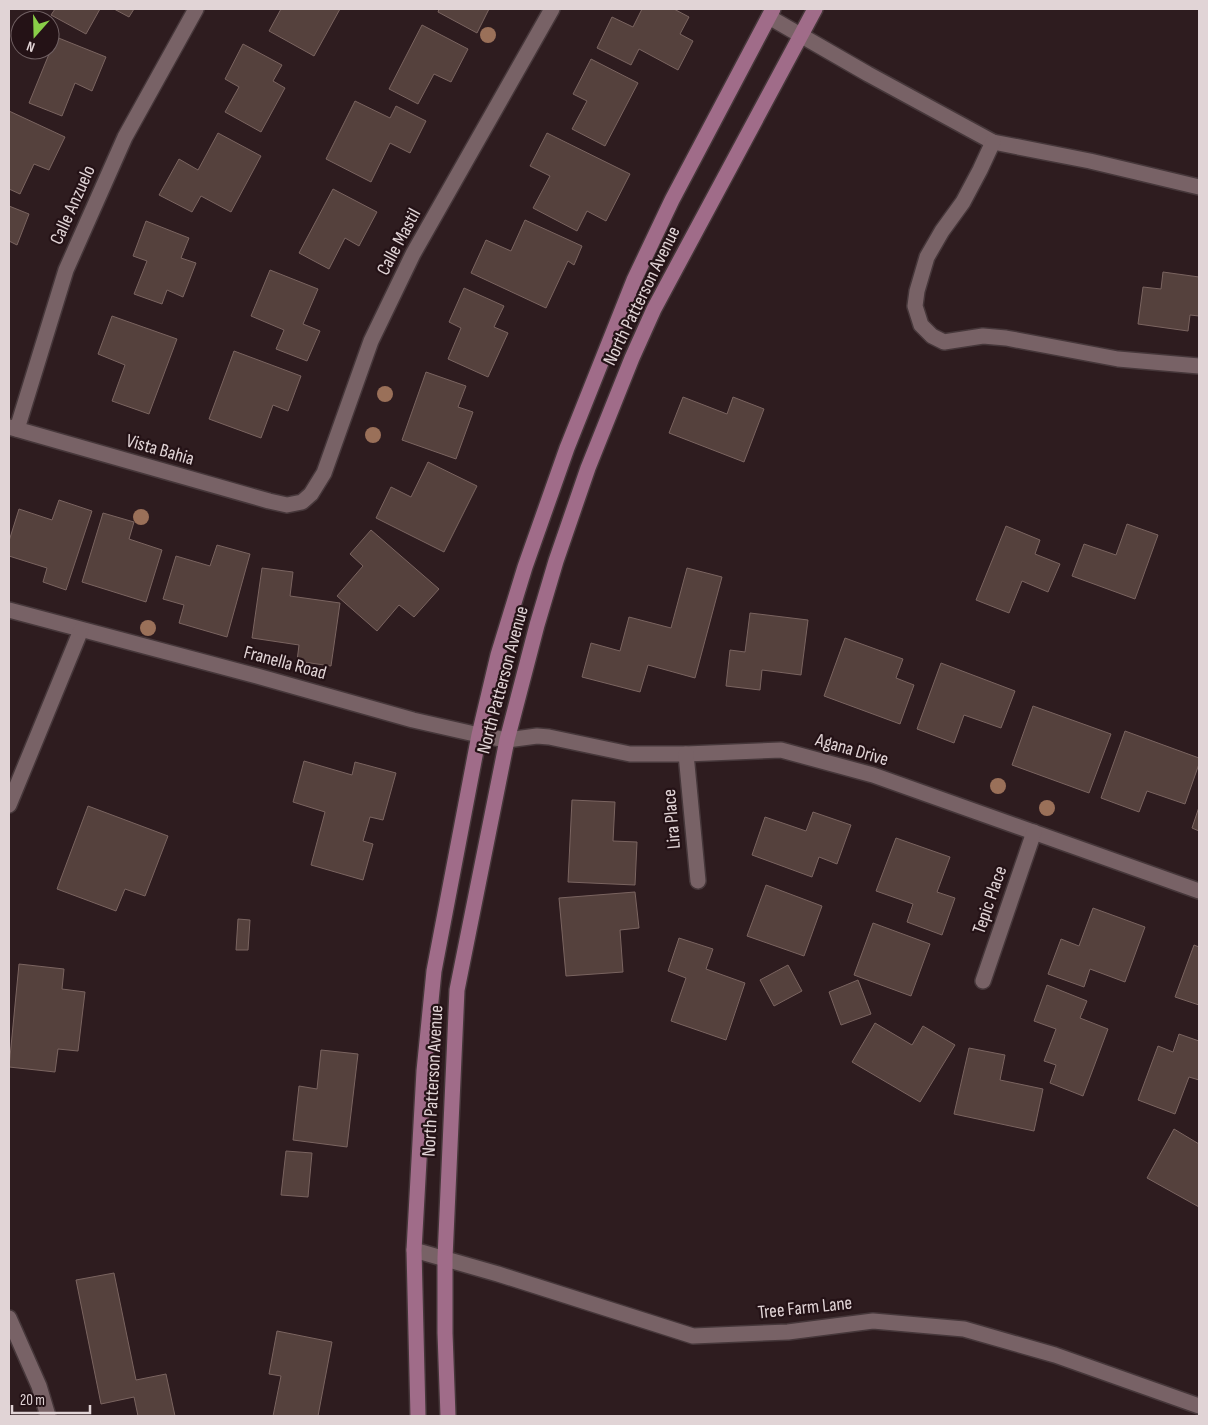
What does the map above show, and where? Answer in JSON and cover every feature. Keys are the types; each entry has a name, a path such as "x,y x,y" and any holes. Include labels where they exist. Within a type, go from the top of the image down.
{"main road":[{"name":"North Patterson Avenue","path":"448,1416 445,1258 457,990 507,740 556,561 588,468 632,358 654,309 815,9"},
{"name":"North Patterson Avenue","path":"418,1416 414,1250 424,1071 434,971 479,736 498,656 528,559 567,448 634,280 672,200 771,13"}],"street":[{"name":"Calle Anzuelo","path":"13,428 66,270 125,137 196,9"},
{"name":"Calle Mastil","path":"302,502 311,494 324,473 371,341 413,254 552,9"},
{"path":"771,13 801,35 868,74 993,142 1199,187"},
{"path":"993,142 962,202 942,230 928,257 917,291 915,306 921,325 932,336 944,342 983,336 1006,338 1118,359 1199,366"},
{"name":"Vista Bahia","path":"13,428 269,501 287,505 302,502"},
{"path":"9,610 80,630 9,805"},
{"name":"Franella Road","path":"80,630 479,736"},
{"name":"Agana Drive","path":"479,736 507,740 537,736 630,754 781,750 873,775 1199,891"},
{"name":"Lira Place","path":"686,754 698,881"},
{"name":"Tepic Place","path":"983,981 1034,832"},
{"name":"Tree Farm Lane","path":"414,1250 498,1274 693,1336 788,1332 873,1321 964,1329 1055,1354 1199,1406"},
{"path":"9,1318 39,1386 48,1416"}],"building":[{"path":"100,9 86,34 60,20 60,10 54,10"},
{"path":"114,9 134,9 129,17"},
{"path":"281,9 340,9 314,56 269,31"},
{"path":"439,9 489,9 477,33 438,12"},
{"path":"642,9 674,9 689,17 680,34 693,41 678,70 639,49 631,65 597,48 612,17 633,27"},
{"path":"422,25 468,49 451,82 434,74 418,104 389,89"},
{"path":"60,39 106,57 92,91 75,83 62,116 29,103 47,60 60,60"},
{"path":"243,44 282,65 273,81 285,88 261,132 225,112 239,87 225,79"},
{"path":"591,59 638,83 605,146 572,129 587,101 573,94"},
{"path":"355,101 390,118 396,106 426,121 410,153 390,143 371,182 326,159"},
{"path":"9,111 65,137 49,170 34,164 20,194 9,189"},
{"path":"218,133 261,156 231,212 201,196 192,212 159,195 179,159 198,170"},
{"path":"547,133 630,174 606,221 587,211 577,231 533,208 550,176 530,166"},
{"path":"333,189 377,212 359,246 345,238 329,269 299,253"},
{"path":"9,206 29,214 17,245 9,241"},
{"path":"525,220 582,246 574,265 568,261 546,308 471,273 486,240 511,251"},
{"path":"146,221 189,238 181,258 196,263 183,297 167,290 162,304 134,294 147,261 133,256"},
{"path":"270,270 318,289 303,324 320,331 307,361 276,349 284,330 251,316"},
{"path":"1163,272 1199,277 1199,316 1190,315 1188,331 1138,324 1143,287 1161,289"},
{"path":"464,288 504,306 494,327 508,333 488,377 448,359 461,328 449,322"},
{"path":"112,316 177,339 149,414 112,401 125,365 98,354"},
{"path":"234,351 301,376 288,411 273,405 261,438 209,419"},
{"path":"426,372 466,386 458,407 473,412 456,459 402,440"},
{"path":"683,397 727,414 733,397 764,409 744,462 669,433"},
{"path":"428,462 477,486 444,552 376,518 391,487 411,497"},
{"path":"59,500 92,511 66,590 43,582 47,568 9,556 9,541 19,509 52,520"},
{"path":"103,513 134,522 129,539 162,550 146,602 82,582"},
{"path":"1127,524 1158,535 1135,599 1072,576 1084,544 1116,555"},
{"path":"1006,526 1040,540 1035,554 1060,564 1048,592 1022,581 1009,613 976,600"},
{"path":"371,530 439,589 414,617 399,605 377,631 337,596 363,566 350,554"},
{"path":"217,545 250,554 227,637 179,623 184,605 163,599 176,556 210,566"},
{"path":"262,568 293,572 290,596 340,603 331,666 297,661 299,645 252,638"},
{"path":"687,568 722,577 695,678 648,665 640,692 582,677 591,643 620,651 629,617 671,628"},
{"path":"750,613 808,620 801,675 762,670 760,690 726,686 730,650 745,652"},
{"path":"845,638 903,659 896,678 914,685 900,724 824,696"},
{"path":"941,663 1015,691 1001,728 964,715 954,743 917,729"},
{"path":"1033,706 1111,734 1089,793 1012,765"},
{"path":"1125,731 1199,758 1199,764 1185,804 1147,791 1139,812 1101,798"},
{"path":"304,761 352,775 355,762 396,773 383,820 370,817 363,841 373,844 363,880 311,865 325,812 293,802"},
{"path":"572,800 615,802 613,841 637,842 635,885 568,882"},
{"path":"88,806 168,836 145,896 125,889 116,911 57,889"},
{"path":"1199,807 1199,831 1192,828"},
{"path":"813,812 851,825 837,864 819,857 812,877 752,855 765,817 806,831"},
{"path":"896,838 950,857 937,892 955,898 942,935 907,922 913,904 876,891"},
{"path":"766,885 822,906 804,956 747,936"},
{"path":"635,892 639,928 620,930 623,972 566,976 559,898"},
{"path":"1093,908 1145,927 1125,982 1090,969 1084,987 1048,974 1061,939 1079,946"},
{"path":"238,919 250,920 248,950 236,950"},
{"path":"873,923 930,944 911,996 854,975"},
{"path":"679,938 713,949 706,969 745,983 726,1040 671,1021 686,978 668,971"},
{"path":"1194,945 1199,947 1199,1005 1175,997"},
{"path":"19,964 64,969 62,989 85,992 78,1051 58,1049 55,1072 9,1067"},
{"path":"788,965 802,991 774,1006 760,980"},
{"path":"858,980 871,1014 841,1025 829,992"},
{"path":"1047,985 1087,1001 1080,1018 1108,1029 1083,1096 1050,1083 1056,1065 1044,1061 1056,1029 1034,1021"},
{"path":"875,1023 912,1045 923,1026 955,1045 920,1102 852,1062"},
{"path":"1179,1034 1199,1041 1199,1080 1189,1077 1175,1114 1138,1100 1158,1046 1173,1052"},
{"path":"969,1048 1005,1055 1000,1080 1043,1089 1034,1131 954,1114"},
{"path":"321,1050 358,1054 347,1147 293,1140 299,1086 317,1089"},
{"path":"1174,1129 1199,1144 1199,1207 1147,1178"},
{"path":"286,1151 312,1153 308,1197 281,1195"},
{"path":"114,1273 136,1380 166,1374 175,1416 138,1416 134,1397 101,1404 76,1280"},
{"path":"277,1331 332,1342 318,1416 273,1416 281,1376 269,1374"}]}
